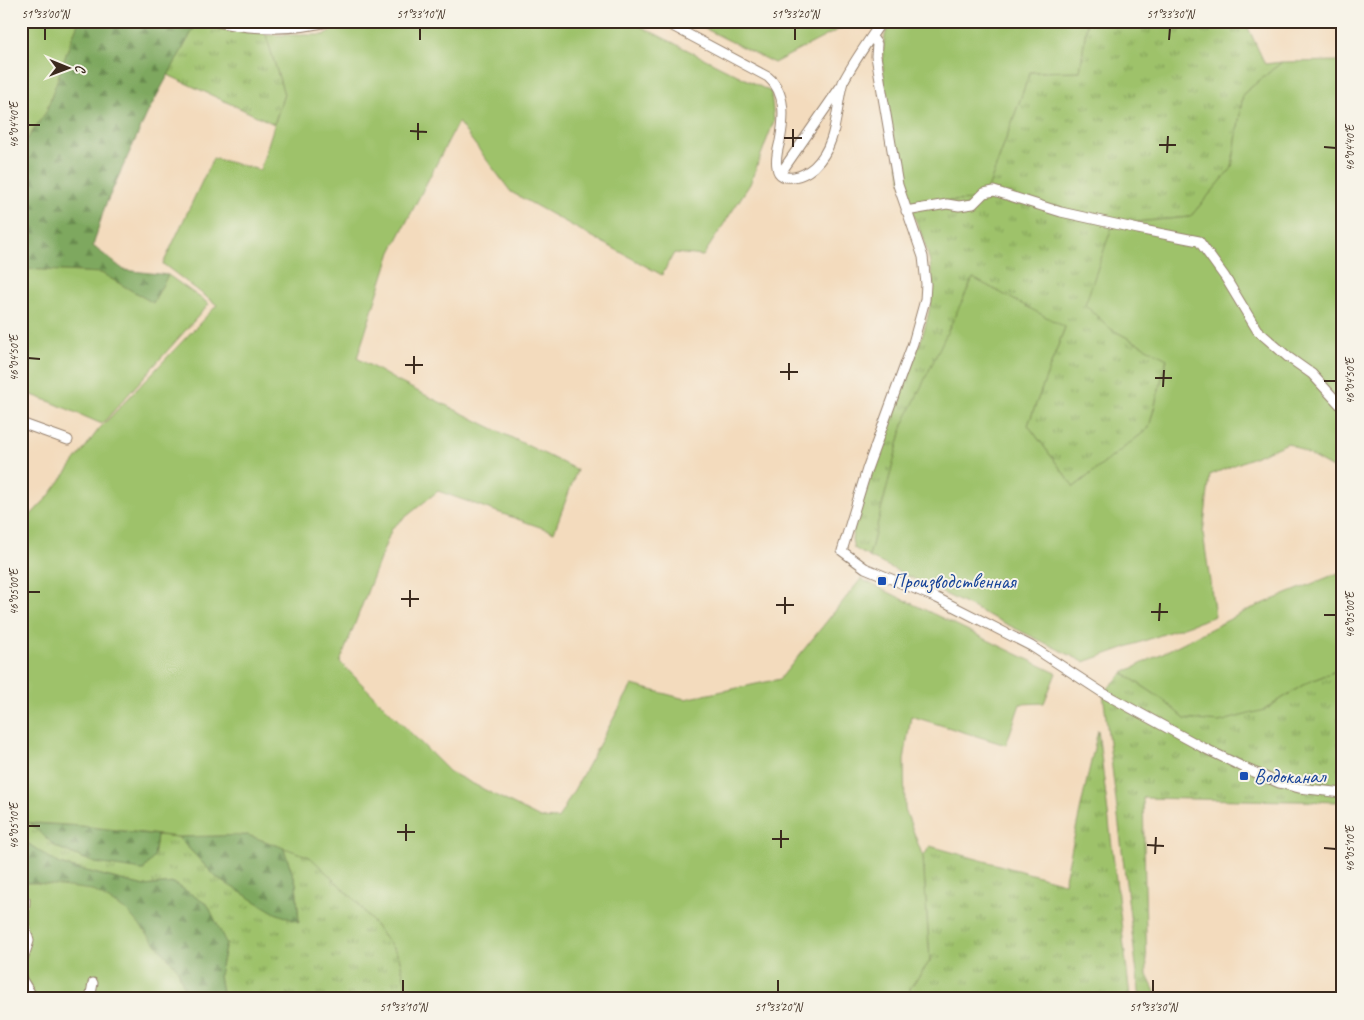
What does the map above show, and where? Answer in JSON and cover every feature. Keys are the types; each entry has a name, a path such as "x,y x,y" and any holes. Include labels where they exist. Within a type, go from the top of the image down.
{"street":[{"path":"212,21 237,25 288,28 310,27 331,21"},
{"path":"663,21 775,82 782,100 783,113 783,126 776,161 780,174 787,178 799,176 811,169 826,153 836,122 842,84"},
{"path":"780,174 842,84 882,21"},
{"path":"872,37 876,44 876,56 894,167 906,210 923,257 926,284 925,300 913,343 867,469 842,551 865,568 937,598 1030,646 1100,691 1202,747 1247,769 1279,783 1343,792"},
{"path":"906,210 947,204 959,206 972,204 984,192 994,191 1061,212 1199,241 1225,277 1257,330 1288,357 1312,374 1343,408"},
{"path":"21,423 68,440"},
{"path":"25,900 24,923 30,941 21,965 21,978 34,999"},
{"path":"90,999 93,983"}],"green space":[{"path":"21,21 79,21 46,112 21,148"},
{"path":"79,21 179,21 194,28 148,112 105,206 93,246 124,270 168,275 153,303 101,273 21,269 21,148 46,112"},
{"path":"179,21 252,21 266,35 284,94 274,124 168,75 194,28"},
{"path":"347,21 630,21 771,92 774,121 750,184 703,256 674,253 662,275 511,192 458,122 391,252 357,358 397,381 577,470 554,532 438,491 392,528 340,662 450,772 540,818 558,819 632,685 685,699 780,679 861,579 1056,673 1044,703 1020,704 1006,745 911,716 904,760 905,809 923,857 930,961 910,988 910,999 409,999 399,956 357,902 310,857 248,835 178,837 82,826 21,822 21,525 48,497 99,429 217,305 163,264 213,158 260,170 284,94 266,35 324,35"},
{"path":"690,21 855,21 774,63"},
{"path":"890,21 1087,21 1080,71 1030,72 984,200 907,202 902,185 884,77 883,47"},
{"path":"1087,21 1245,21 1265,64 1282,62 1243,94 1232,168 1190,217 1113,224 1111,329 1167,358 1149,428 1074,487 1028,425 1065,327 903,425 869,557 854,548 853,531 884,437 920,344 932,295 931,271 927,250 907,202 984,200 1030,72 1080,71"},
{"path":"1343,61 1343,474 1288,443 1210,475 1203,533 1215,616 1084,662 869,557 903,425 973,278 1065,327 1028,425 1074,487 1149,428 1167,359 1111,329 1085,305 1113,224 1190,217 1232,168 1243,94 1282,62"},
{"path":"21,269 101,273 153,303 168,275 209,304 102,424 21,391"},
{"path":"1343,571 1343,668 1306,683 1264,710 1219,722 1185,719 1162,699 1123,673 1250,609"},
{"path":"1343,668 1343,802 1143,798 1147,975 1157,996 1179,999 1140,999 1103,693 1123,673 1162,699 1185,719 1264,710 1306,683"},
{"path":"1098,730 1130,996 1103,999 910,999 910,988 930,961 923,857 930,846 1064,883"},
{"path":"31,819 56,847 95,863 154,857 157,835 178,837 217,878 299,922 296,883 283,847 311,857 357,902 399,956 409,999 223,999 219,975 226,943 174,883 144,886 59,864 21,839 21,820"},
{"path":"30,823 82,826 157,835 154,857 143,870 95,863 56,847"},
{"path":"248,835 283,847 296,883 299,922 275,913 217,878 178,837"},
{"path":"21,839 59,864 144,886 174,883 208,905 226,943 219,975 223,999 188,999 177,968 37,883 21,883"},
{"path":"21,883 37,883 92,890 127,911 177,968 188,999 21,999"}],"place":[{"name":"Производственная","path":"882,581"},
{"name":"Водоканал","path":"1244,776"}]}
